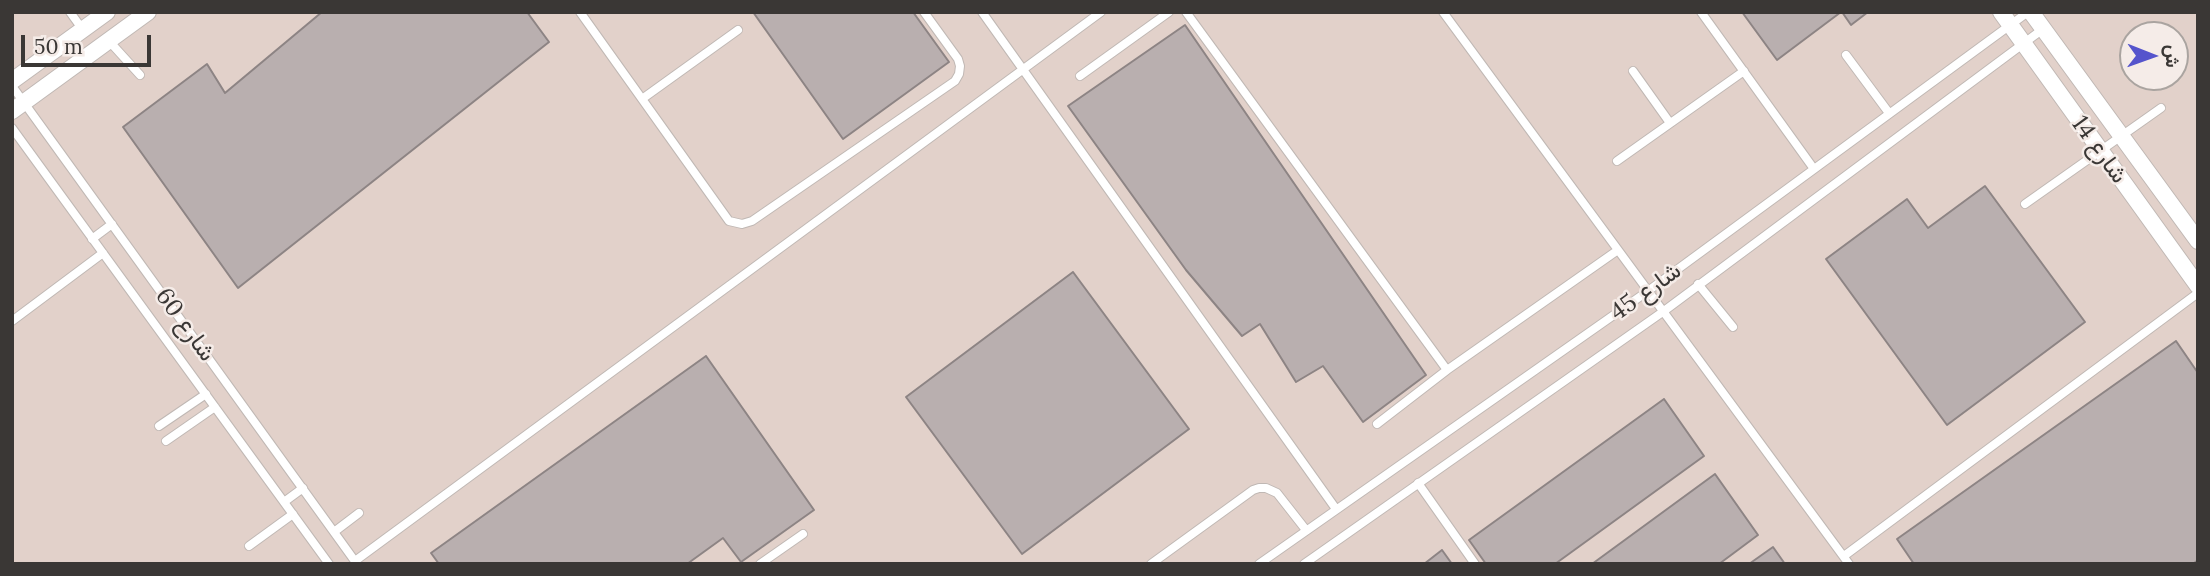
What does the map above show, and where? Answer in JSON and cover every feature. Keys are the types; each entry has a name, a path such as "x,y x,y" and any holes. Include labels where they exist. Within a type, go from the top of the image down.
{"street":[{"path":"12,81 107,12"},
{"path":"18,107 148,12"},
{"name":"شارع 14","path":"2029,12 2198,241"},
{"name":"شارع 14","path":"2006,18 2198,286"}],"lane":[{"path":"70,12 83,30"},
{"path":"580,12 729,220 742,224 752,221 955,81 959,74 958,59 924,12"},
{"path":"982,12 1336,509"},
{"path":"356,562 1101,12"},
{"path":"1080,76 1169,12"},
{"path":"1186,12 1447,370"},
{"path":"1443,12 1847,560 2198,292"},
{"path":"1701,12 1814,169"},
{"name":"شارع 45","path":"1259,564 1648,291 1889,113 2006,18 2029,12"},
{"name":"شارع 45","path":"1304,564 1664,311 2043,29"},
{"path":"642,99 738,30"},
{"path":"109,41 140,75"},
{"path":"1846,55 1889,113"},
{"path":"1633,71 1670,123"},
{"path":"1617,161 1744,71"},
{"name":"شارع 60","path":"12,86 18,107 112,224 356,562"},
{"path":"2025,204 2161,108"},
{"name":"شارع 60","path":"12,128 329,564"},
{"path":"92,239 112,224"},
{"path":"1377,424 1447,370 1618,250"},
{"path":"12,321 103,253"},
{"path":"1698,284 1733,327"},
{"path":"159,426 206,394"},
{"path":"166,441 215,407"},
{"path":"1418,484 1475,564"},
{"path":"284,502 303,488"},
{"path":"1151,564 1259,488 1278,493 1306,530"},
{"path":"334,532 359,513"},
{"path":"248,546 293,514"},
{"path":"760,564 803,534"}],"shaded area":[{"path":"12,12 2198,12 2198,564 12,564"}],"building":[{"path":"322,12 527,12 549,42 238,288 123,127 207,64 225,93"},
{"path":"753,12 913,12 949,62 843,139"},
{"path":"1742,12 1841,12 1777,60"},
{"path":"1842,12 1868,12 1851,25"},
{"path":"1185,25 1426,375 1363,422 1323,366 1296,382 1260,324 1242,336 1186,270 1068,106"},
{"path":"1985,186 2085,322 1947,425 1826,259 1907,199 1928,228"},
{"path":"1073,272 1189,429 1022,554 906,397"},
{"path":"2176,341 2198,373 2198,560 2193,564 1914,564 1897,539"},
{"path":"706,356 814,510 741,562 723,538 687,564 439,564 431,553"},
{"path":"1664,399 1704,456 1555,564 1486,564 1469,540"},
{"path":"1715,474 1758,535 1719,564 1592,564"},
{"path":"1773,547 1785,564 1749,564"},
{"path":"1442,550 1452,564 1424,564"}]}
